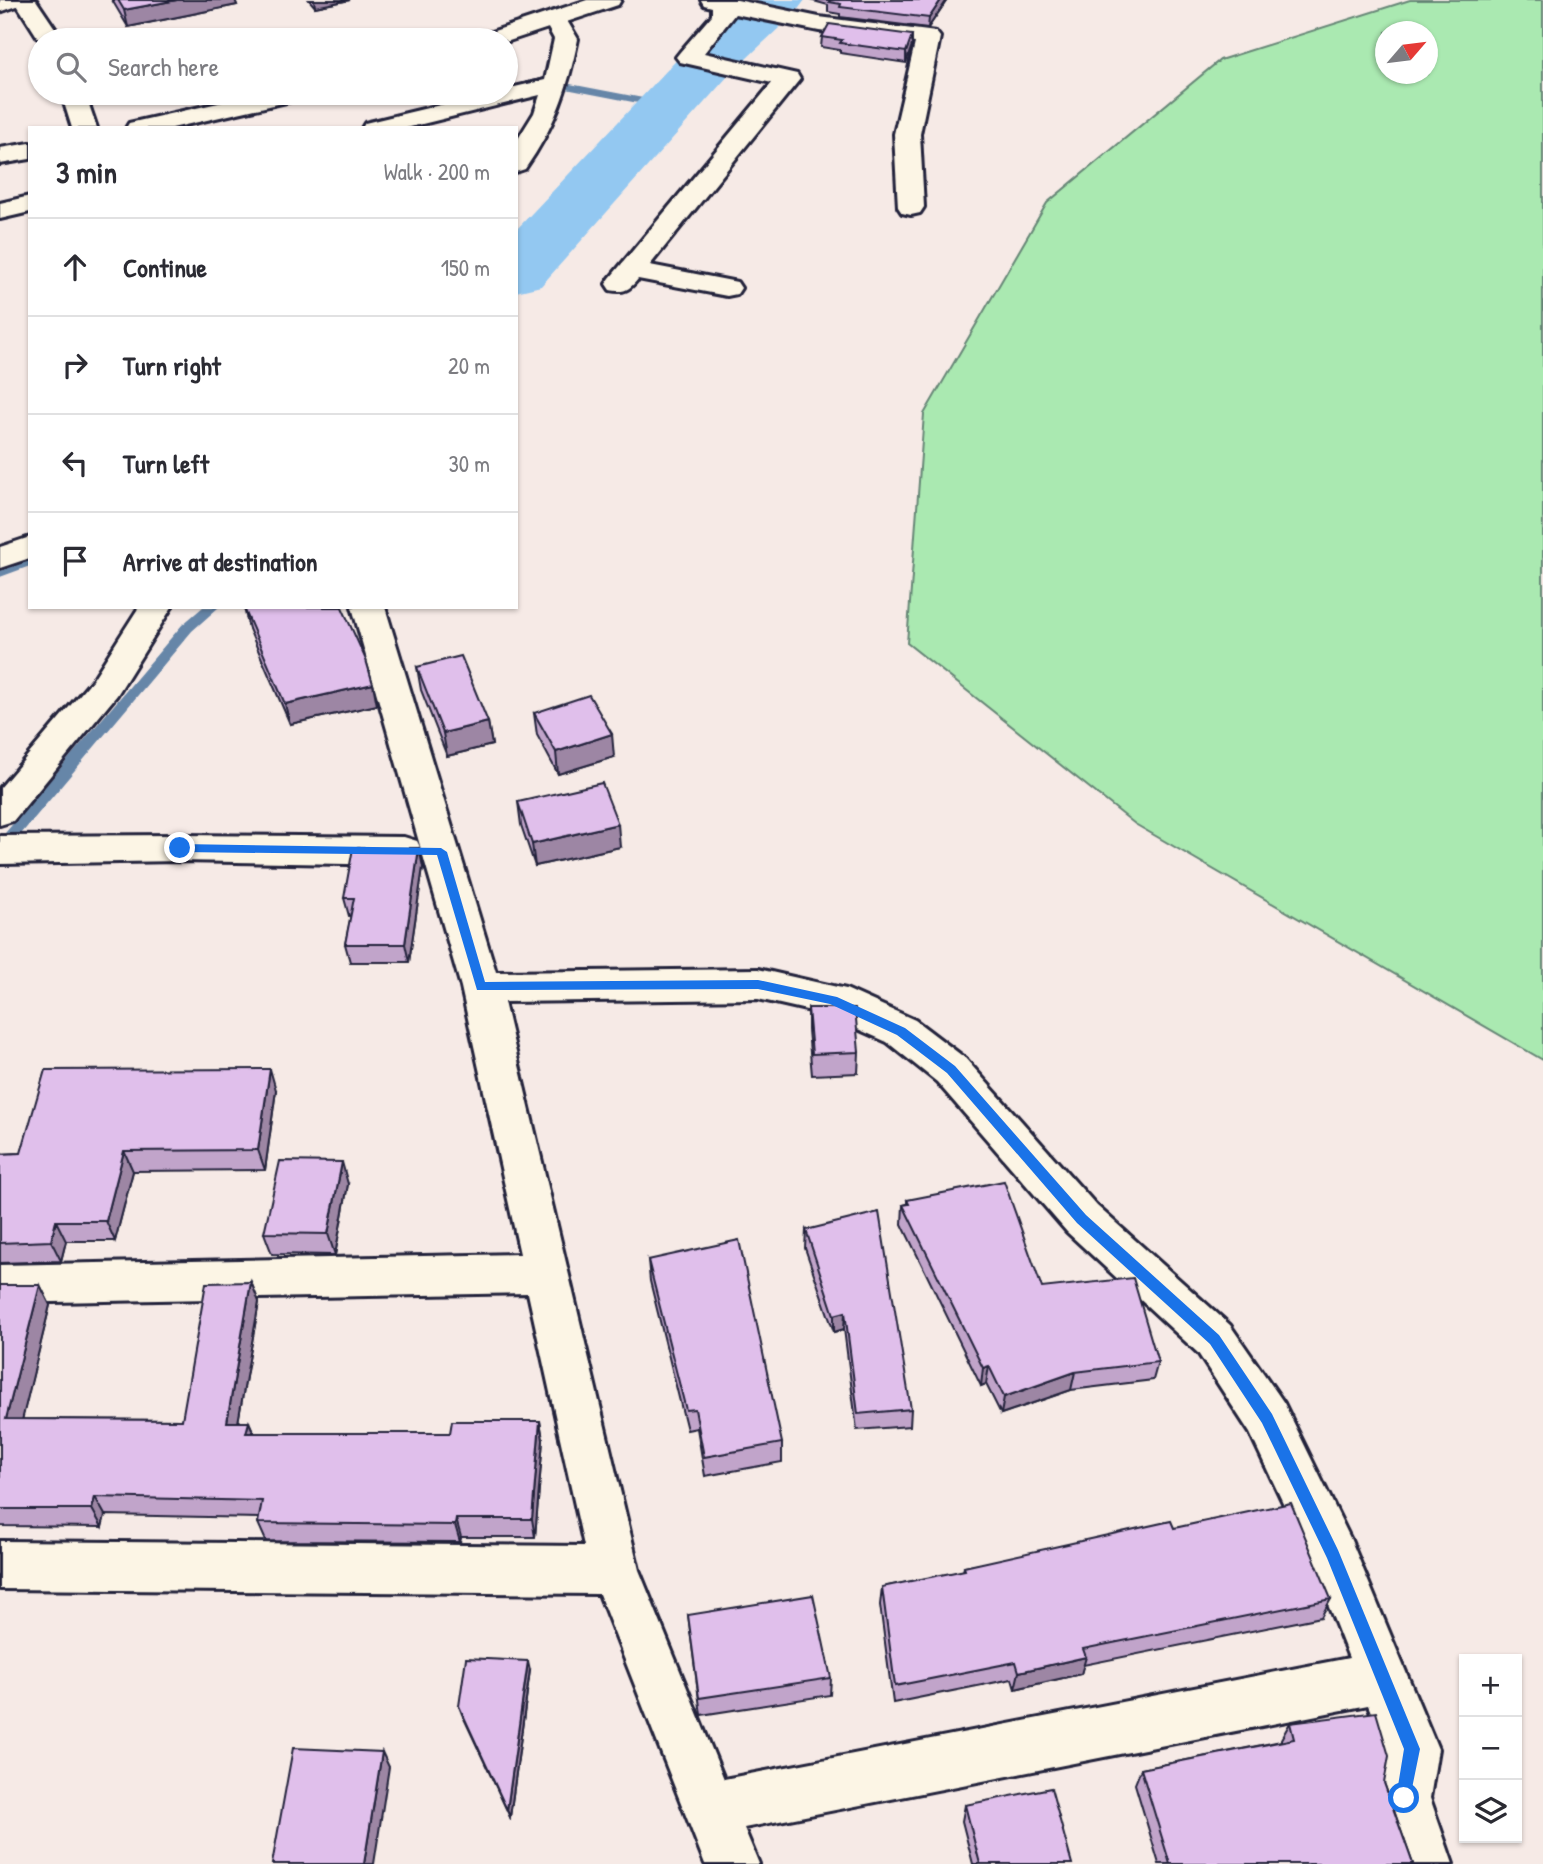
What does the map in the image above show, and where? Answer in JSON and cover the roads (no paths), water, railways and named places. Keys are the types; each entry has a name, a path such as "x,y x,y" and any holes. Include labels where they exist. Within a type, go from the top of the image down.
{"street":[{"path":"0,5 12,0"},
{"path":"25,0 43,28"},
{"path":"518,31 607,0"},
{"path":"726,288 626,277 788,79 688,57 724,16 726,4 854,28 928,37 907,134 911,207"},
{"path":"518,161 546,113 553,85 559,74 566,39 555,19"},
{"path":"518,93 553,85"},
{"path":"77,105 84,126"},
{"path":"147,126 241,105"},
{"path":"382,126 470,105"},
{"path":"0,156 28,150"},
{"path":"0,558 28,548"},
{"path":"0,812 105,687 155,609"},
{"path":"369,609 481,987 614,1570 732,1864"},
{"path":"4,850 180,848 441,852"},
{"path":"481,987 758,984 832,1000 901,1031 951,1070 1082,1219 1214,1339 1267,1418 1333,1555 1412,1749 1404,1798 1426,1864"},
{"path":"0,1284 546,1273"},
{"path":"0,1565 614,1570"},
{"path":"710,1808 1382,1678"}],"waterway":[{"path":"518,269 708,62 776,0"},
{"path":"570,87 669,106"},
{"path":"0,573 28,562"},
{"path":"0,849 187,628 210,609"}]}
